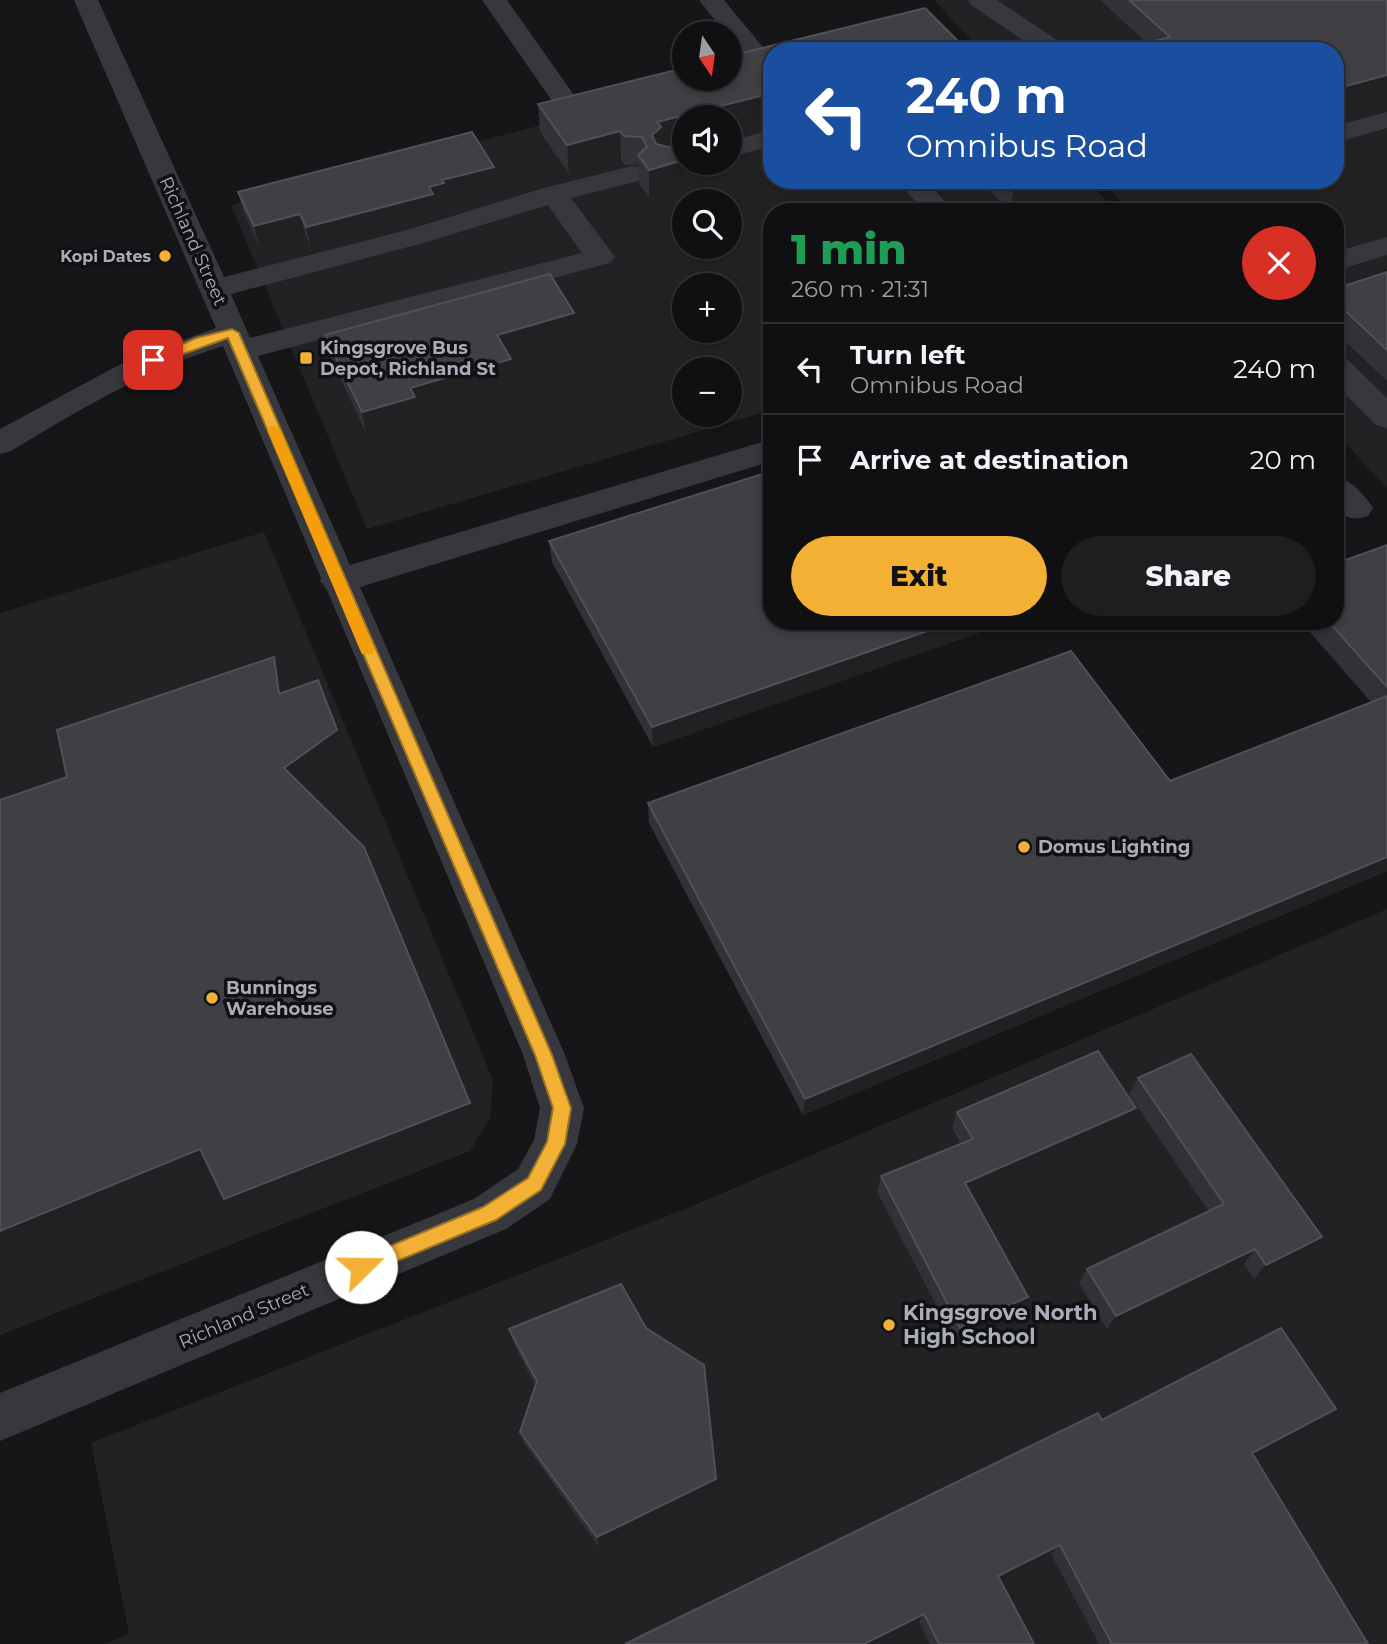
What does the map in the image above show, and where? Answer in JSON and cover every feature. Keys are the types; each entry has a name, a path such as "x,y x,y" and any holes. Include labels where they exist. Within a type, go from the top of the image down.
{"street":[{"name":"Richland Street","path":"0,1417 490,1214 534,1184 555,1144 562,1108 544,1055 337,581 214,289 86,0"},
{"path":"494,0 568,104"},
{"path":"711,0 728,21"},
{"path":"980,0 1043,42"},
{"path":"742,38 753,51 742,54"},
{"path":"1344,132 1387,120"},
{"path":"742,146 763,140"},
{"path":"214,289 417,236 554,194 632,174"},
{"path":"919,189 932,203"},
{"path":"0,443 130,370 201,341 236,342 600,257 554,194"},
{"path":"1344,259 1387,246"},
{"path":"1344,374 1387,417"},
{"path":"337,581 763,453"}],"shaded area":[{"path":"934,0 1387,0 1387,488 1344,442 1344,203 1122,203 1109,189 1344,189 1344,42 973,42"},
{"path":"763,68 763,189 1095,189 1109,203 763,203 763,413 742,419 742,357 672,357 672,427 714,427 367,529 231,205 675,91 742,91 742,74"},
{"name":"Bunnings Warehouse","path":"264,532 493,1080 490,1119 470,1151 0,1335 0,613"},
{"name":"Kingsgrove North High School","path":"1387,909 1387,1644 105,1644 129,1634 91,1443 690,1207"}],"building":[{"path":"1129,0 1387,0 1387,75 1344,87 1344,42 1152,42 1170,37"},
{"path":"925,8 959,42 787,42"},
{"path":"763,48 763,95 724,105 672,105 672,118 657,122 661,127 652,135 656,144 672,146 672,163 649,170 638,155 647,147 642,137 624,136 620,131 567,145 538,104 672,71 672,91 742,91 742,53"},
{"path":"472,132 494,167 442,180 444,183 429,187 433,194 306,227 300,214 254,226 238,192"},
{"path":"1387,272 1387,350 1344,309 1344,286"},
{"path":"550,274 574,313 497,335 511,359 410,388 415,397 362,412 325,335"},
{"path":"763,474 763,630 930,630 652,727 549,541"},
{"path":"1387,545 1387,687 1336,630 1344,630 1344,561"},
{"name":"Domus Lighting","path":"1071,651 1170,781 1387,696 1387,857 805,1099 648,803"},
{"name":"Bunnings Warehouse","path":"274,657 279,694 318,680 337,730 284,768 364,847 470,1103 224,1199 200,1149 0,1231 0,800 67,777 57,730"},
{"path":"1098,1051 1136,1108 965,1183 1028,1297 960,1328 881,1176 973,1139 957,1112"},
{"path":"1191,1054 1322,1237 1266,1265 1255,1249 1116,1316 1087,1269 1224,1204 1138,1078"},
{"path":"621,1284 646,1328 704,1365 716,1479 597,1537 520,1432 537,1381 509,1329"},
{"path":"1281,1328 1336,1409 1252,1453 1368,1644 1112,1644 1060,1545 998,1576 1034,1644 939,1644 924,1614 864,1644 625,1644 1098,1413 1102,1420"}],"slow traffic":[{"path":"273,429 368,650"}],"place":[{"name":"Kopi Dates","path":"165,256"},
{"name":"Kingsgrove Bus Depot, Richland St","path":"306,358"},
{"name":"Domus Lighting","path":"1024,847"},
{"name":"Bunnings Warehouse","path":"212,998"},
{"name":"Kingsgrove North High School","path":"889,1325"}],"route":[{"path":"153,360 201,341 232,333 544,1055 562,1108 555,1144 534,1184 490,1214 361,1267"}]}
